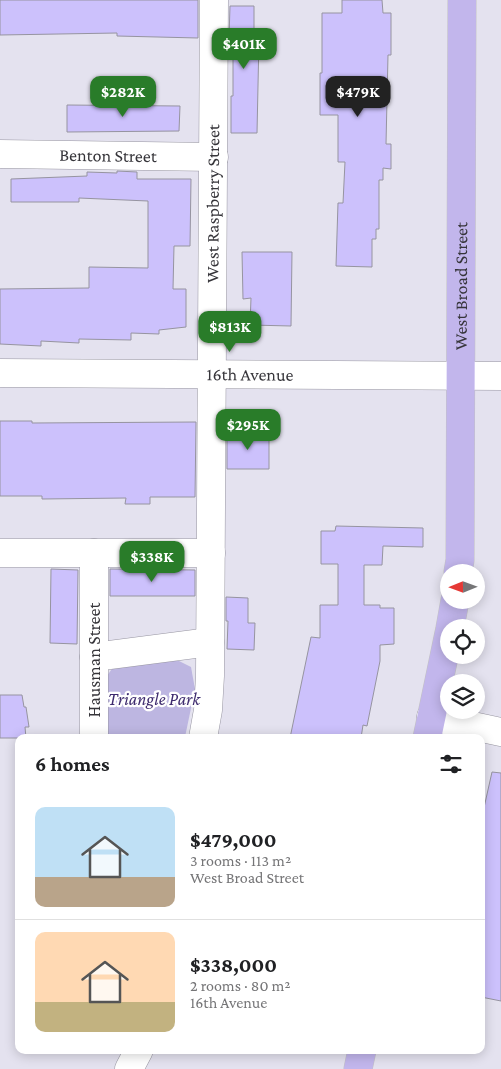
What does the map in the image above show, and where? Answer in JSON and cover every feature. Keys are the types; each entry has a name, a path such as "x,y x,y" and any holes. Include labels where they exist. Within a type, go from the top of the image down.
{"main road":[{"name":"West Broad Street","path":"459,564 462,0"},
{"path":"429,727 442,664"},
{"path":"358,1069 361,1054"}],"street":[{"name":"West Raspberry Street","path":"205,734 210,676 214,0"},
{"name":"Benton Street","path":"0,154 214,157"},
{"name":"16th Avenue","path":"0,373 501,376"},
{"path":"0,552 211,553"},
{"name":"Hausman Street","path":"94,553 94,734"},
{"path":"94,657 210,642"},
{"path":"429,727 501,732"},
{"path":"117,1054 118,1069"},
{"path":"129,1069 137,1054"}],"green space":[{"name":"Triangle Park","path":"173,658 191,667 195,689 186,734 104,734 104,680 114,666"}],"building":[{"path":"0,0 198,0 198,38 117,36 117,33 0,35"},
{"path":"342,0 382,0 383,13 391,13 391,55 388,55 386,144 391,144 391,169 383,168 383,180 379,180 379,229 376,229 376,239 372,239 372,267 336,266 338,203 343,203 345,162 338,162 338,115 320,115 320,73 322,73 322,13 342,13"},
{"path":"230,6 254,6 254,38 259,38 257,133 231,133 233,38 229,38"},
{"path":"67,105 180,106 179,131 67,132"},
{"path":"117,171 137,172 137,179 191,179 190,246 174,246 173,289 186,289 186,327 159,330 159,334 131,333 131,340 79,339 79,343 41,341 41,346 0,344 0,289 89,288 89,267 148,268 148,201 79,198 79,202 11,202 11,179 87,176 87,172 117,173"},
{"path":"242,252 292,252 291,326 250,325 251,298 243,299"},
{"path":"0,421 32,421 32,423 196,422 195,497 150,497 150,504 125,504 126,498 42,499 42,496 0,496"},
{"path":"227,433 269,434 269,469 227,469"},
{"path":"336,526 423,528 423,547 383,546 382,565 364,565 364,605 380,605 380,608 394,608 394,644 380,645 380,661 367,726 363,725 362,734 291,734 311,637 320,638 320,605 338,605 338,564 321,564 321,531 335,531"},
{"path":"51,569 78,570 77,644 50,643"},
{"path":"110,569 195,570 195,596 110,596"},
{"path":"226,597 248,598 248,623 255,623 254,650 227,649 228,621 226,621"},
{"path":"0,695 22,695 29,727 25,727 26,734 15,734 15,738 0,738"},
{"path":"492,772 501,773 501,1001 485,998 485,803"}]}
